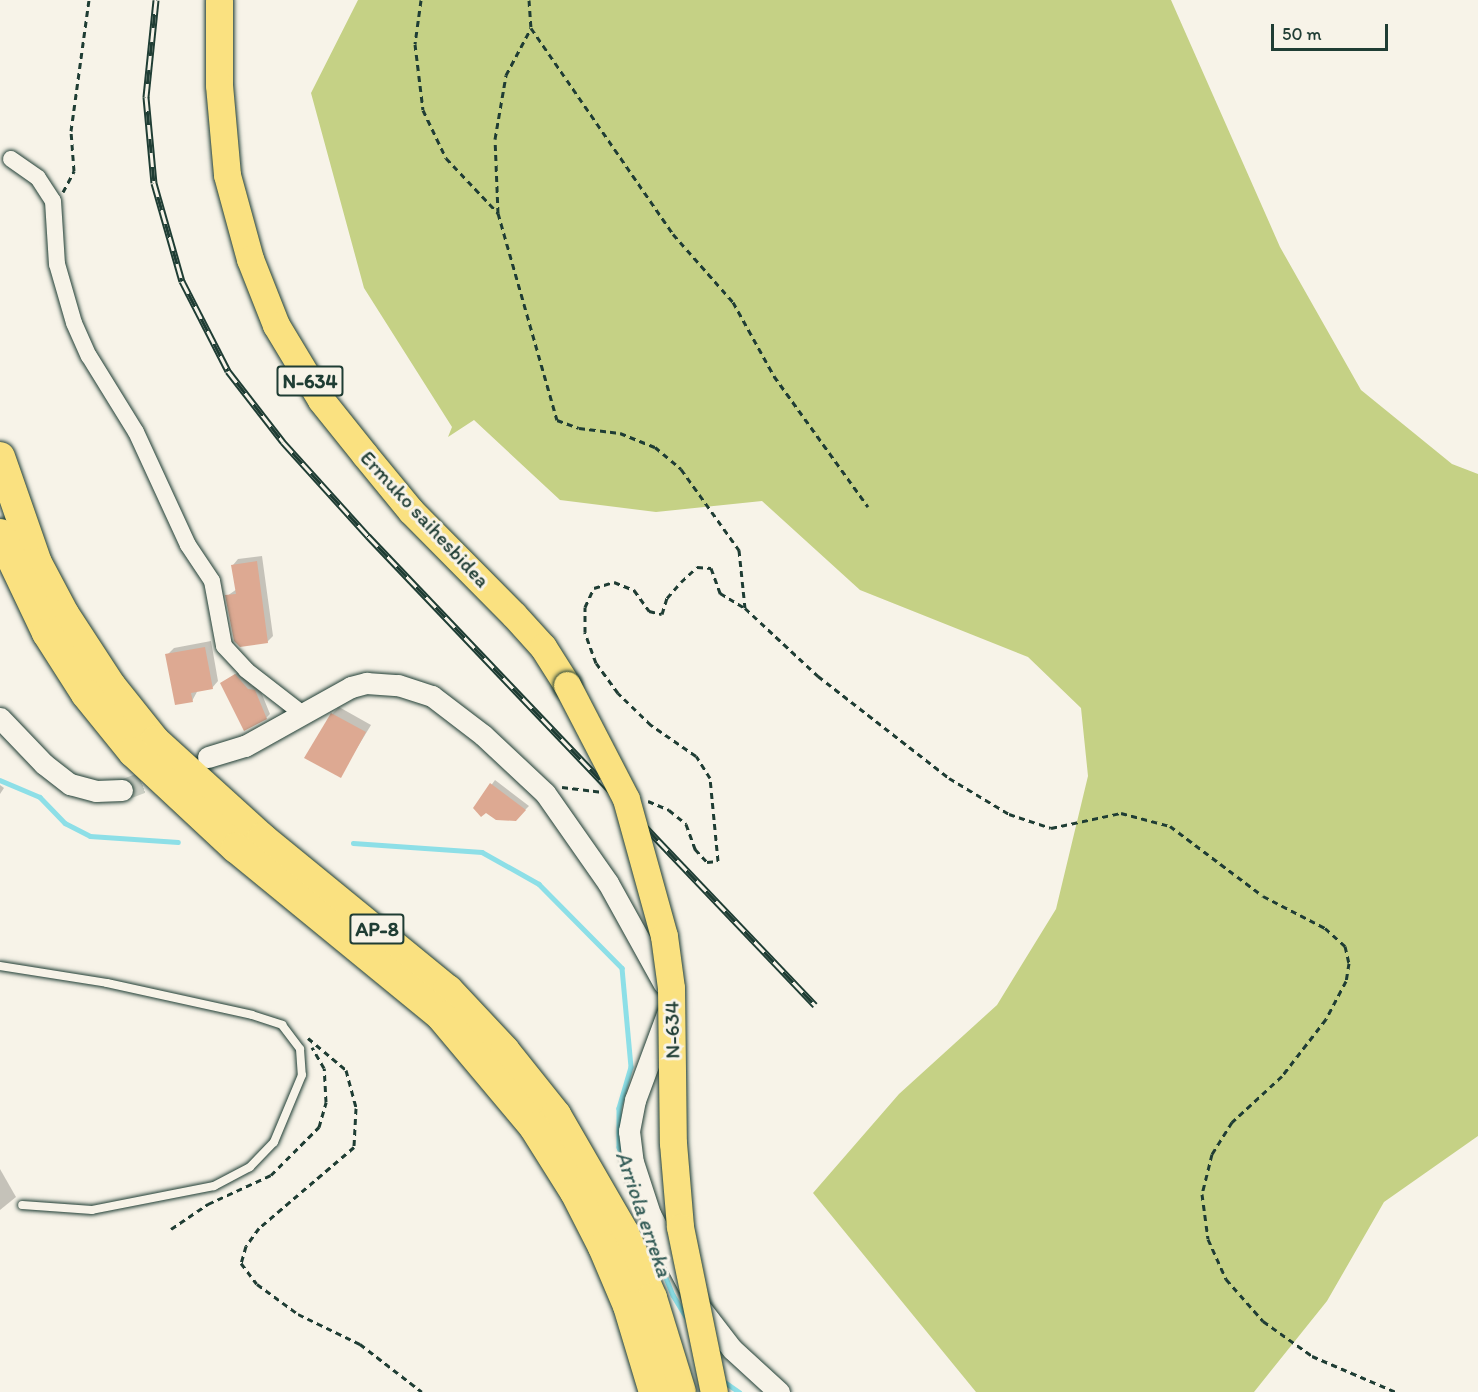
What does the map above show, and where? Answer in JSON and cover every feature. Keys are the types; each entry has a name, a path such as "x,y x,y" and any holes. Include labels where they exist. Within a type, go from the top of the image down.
{"highway":[{"name":"Ermuko saihesbidea","path":"219,0 219,85 227,176 250,259 276,326 321,400 365,455 411,511 521,623 567,685"},
{"name":"AP-8","path":"0,457 33,552 64,614 111,686 155,741 262,838 448,990 505,1051 556,1115 624,1233 651,1298 681,1392"},
{"name":"AP-8","path":"0,534 47,633 86,694 133,752 236,848 441,1016 534,1127 575,1192 603,1247 628,1306 654,1392"},
{"name":"N-634","path":"567,685 626,799 664,936 671,988 673,1143 680,1227 714,1392"}],"street":[{"path":"11,159 38,178 52,201 57,264 74,322 89,356 135,432 189,545 212,581 224,646 246,670 304,715"},
{"path":"208,757 245,746 351,687 366,682 398,685 432,696 456,712 538,786 582,841 655,961 669,994 667,1020 634,1100 629,1131 633,1162 650,1214 698,1305 732,1349 779,1392"},
{"path":"0,718 44,764 70,784 96,791 122,790"}],"lane":[{"path":"0,966 107,983 252,1015 282,1025 300,1049 302,1075 274,1142 250,1167 214,1186 103,1208 22,1205"}],"path":[{"path":"52,201 65,190 74,171 72,120 89,0"},
{"path":"421,0 415,44 423,110 446,158 498,213"},
{"path":"529,0 531,28 673,234 733,302 774,376 868,507"},
{"path":"531,28 506,75 495,139 498,213 557,420 620,434 647,444 681,469 739,550 745,608"},
{"path":"644,799 669,810 686,824 694,849 707,862 718,861 710,778 696,756 651,725 618,693 596,663 585,632 585,608 594,588 614,582 634,590 649,611 662,614 667,598 681,582 697,567 711,568 720,593 745,608 818,676 921,756 1009,814 1051,828 1121,813 1170,826 1263,896 1325,928 1344,946 1349,963 1346,981 1326,1019 1282,1076 1232,1122 1212,1154 1202,1194 1208,1239 1226,1279 1263,1321 1312,1356 1396,1392"},
{"path":"538,786 603,793"},
{"path":"282,1025 320,1044 346,1070 356,1108 354,1147 259,1228 241,1263 257,1284 298,1314 360,1344 422,1392"}],"green space":[{"path":"358,0 1171,0 1280,247 1361,390 1452,464 1478,474 1478,1136 1384,1202 1327,1301 1254,1392 976,1392 813,1193 899,1094 997,1005 1056,909 1088,776 1081,708 1028,657 860,590 762,501 656,512 560,500 474,420 448,437 452,427 364,288 311,93"}],"building":[{"path":"257,561 268,643 240,647 234,641 225,595 236,594 231,565"},
{"path":"205,647 213,689 191,693 193,702 175,705 165,654"},
{"path":"235,674 248,689 255,690 267,719 244,731 220,683"},
{"path":"331,713 366,732 341,778 304,758"},
{"path":"490,783 526,810 516,821 496,820 486,813 481,817 473,808"}],"waterway":[{"name":"Arriola erreka","path":"0,780 40,797 65,823 90,836 178,842"},
{"name":"Arriola erreka","path":"353,843 482,852 539,884 622,968 631,1067 619,1108 619,1147 623,1160"},
{"name":"Arriola erreka","path":"646,1228 673,1295 687,1318"},
{"name":"Arriola erreka","path":"722,1380 739,1392"}],"tunnel":[{"path":"122,790 169,772"}],"railway":[{"path":"156,0 146,97 154,183 182,281 228,371 283,442 368,536 815,1005"}]}
